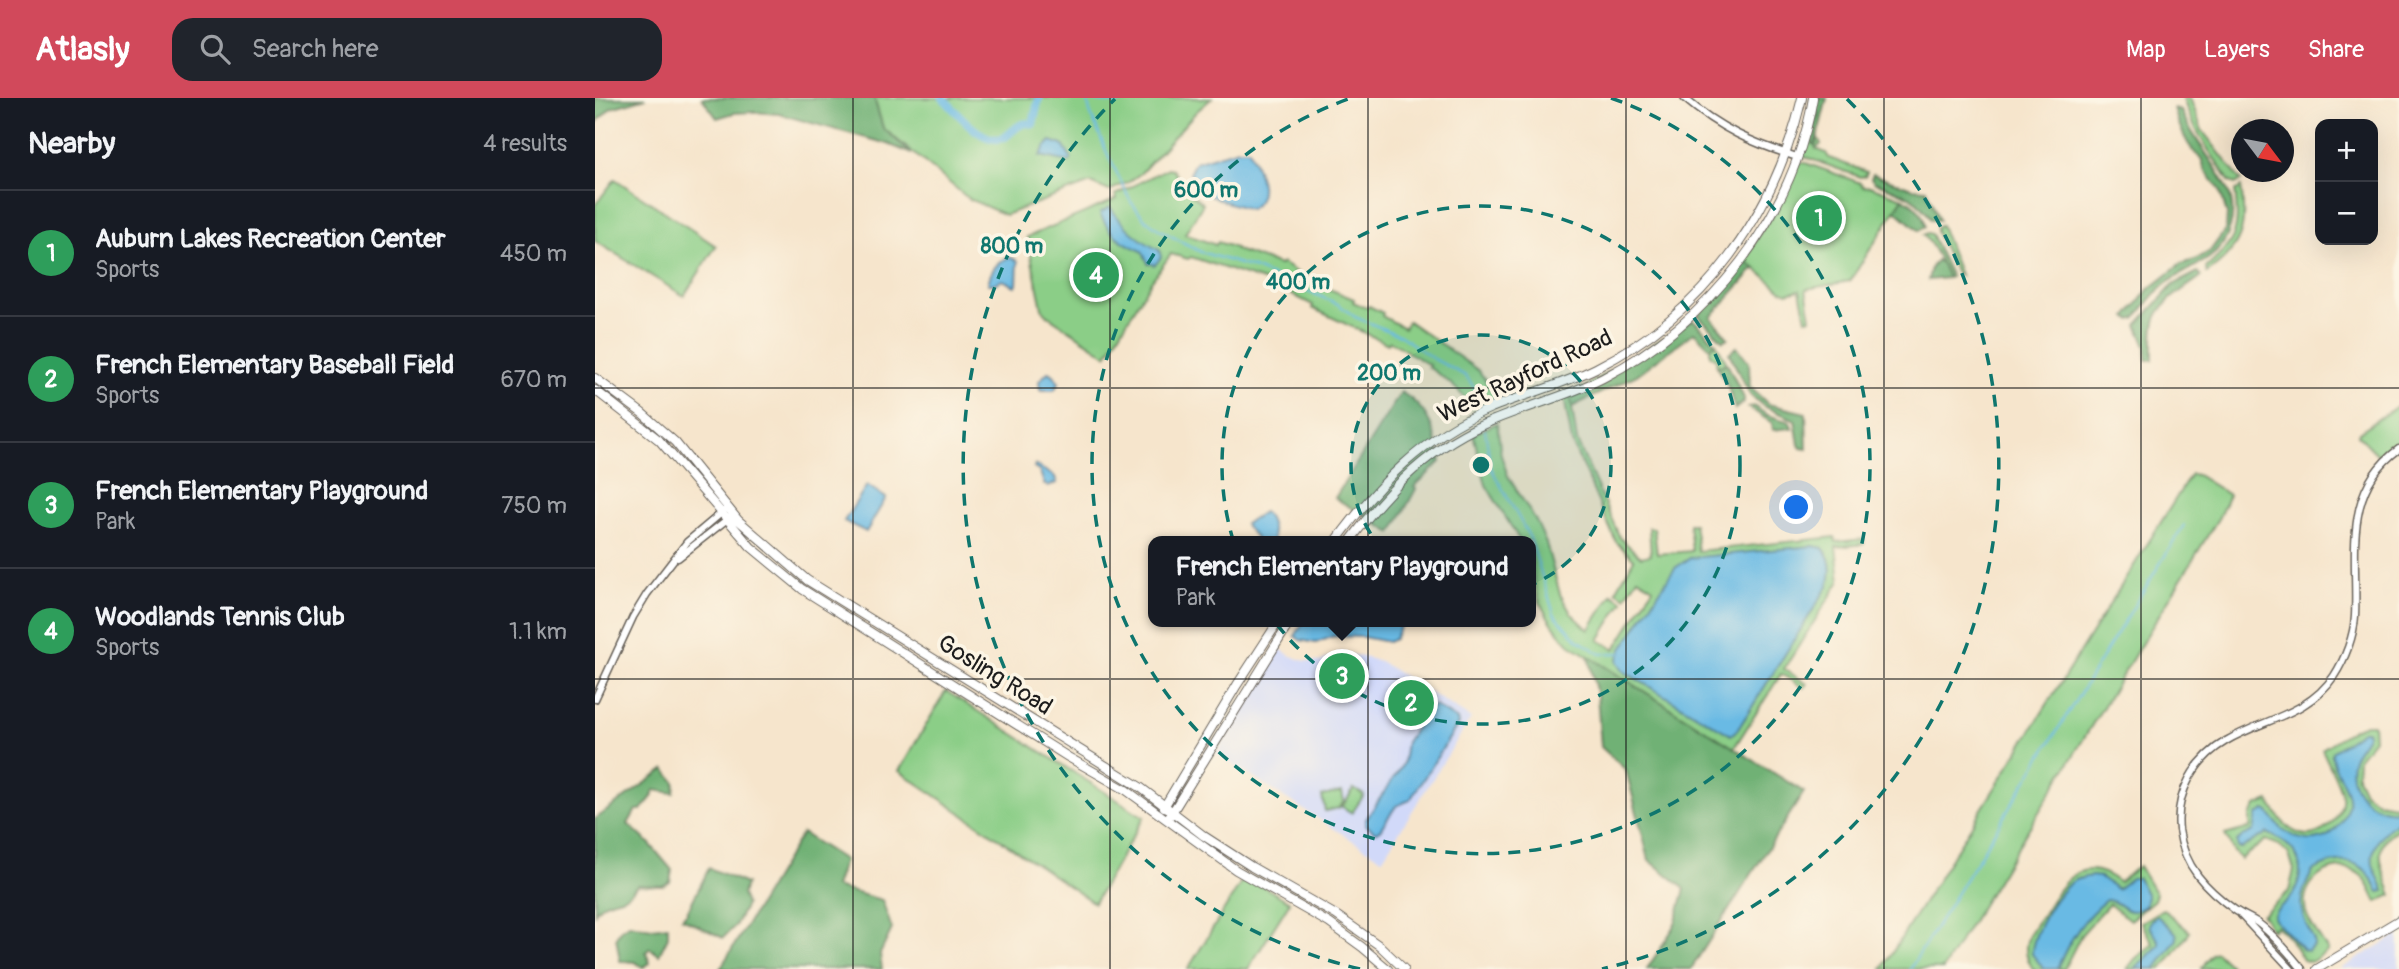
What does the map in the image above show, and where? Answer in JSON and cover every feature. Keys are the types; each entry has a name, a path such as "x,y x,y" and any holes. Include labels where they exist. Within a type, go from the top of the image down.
{"main road":[{"name":"West Rayford Road","path":"1340,536 1386,480 1439,436 1486,411 1567,382 1597,368 1627,351 1670,320 1706,285 1740,243 1765,202 1786,154 1802,98"},
{"name":"West Rayford Road","path":"1354,536 1402,479 1441,448 1496,419 1603,378 1633,361 1679,327 1715,292 1749,249 1774,209 1797,157 1813,98"},
{"name":"Gosling Road","path":"595,378 675,442 751,547 802,589 1164,817 1236,870 1329,923 1388,969"},
{"name":"Gosling Road","path":"595,390 659,440 727,513 817,586 1166,805 1238,858 1345,921 1380,946 1403,969"},
{"path":"1343,531 1347,536"},
{"path":"1164,817 1166,805 1275,627"},
{"path":"1164,817 1173,811 1287,627"},
{"path":"2317,969 2399,920"}],"street":[{"path":"1683,98 1717,125 1797,157"},
{"path":"2302,969 2273,936 2211,892 2199,880 2182,848 2179,827 2184,788 2195,768 2225,741 2293,712 2332,678 2343,659 2355,618 2354,535 2357,513 2366,488 2380,467 2399,449"},
{"path":"595,699 633,617 671,564 727,513"},
{"path":"2238,911 2291,969"}],"shaded area":[{"path":"1280,649 1305,661 1320,662 1341,652 1379,661 1471,718 1382,859 1216,754"},
{"path":"2399,934 2399,969 2340,969 2394,937"}],"green space":[{"path":"595,98 646,98 611,108 595,124"},
{"path":"702,98 874,98 883,128 912,154 888,144 779,114 734,113 717,118"},
{"path":"874,98 1212,98 1141,173 1129,182 1109,191 1091,183 1005,215 969,199 883,128"},
{"path":"1816,98 1827,98 1815,146 1810,141 1818,113 1813,111"},
{"path":"2183,98 2190,98 2202,130 2231,168 2231,182 2239,182 2235,184 2230,182 2197,131"},
{"path":"2174,109 2181,111 2228,190 2232,218 2227,236 2216,252 2167,283 2135,319 2130,320 2127,317 2147,291 2181,264 2210,251 2226,229 2227,214 2220,190 2205,170 2201,158 2188,143"},
{"path":"1813,111 1818,112 1810,141 1815,146 1818,138 1821,144 1816,149 1826,153 1829,158 1867,172 1865,176 1860,177 1802,156"},
{"path":"1803,162 1861,183 1863,187 1870,186 1903,198 1850,281 1806,289 1811,318 1806,319 1800,290 1787,293 1745,260 1798,163"},
{"path":"1168,168 1172,169 1186,189 1203,204 1185,234 1216,245 1218,242 1280,265 1282,263 1310,281 1383,313 1382,316 1404,328 1408,321 1479,371 1498,399 1473,410 1459,391 1428,367 1429,365 1390,341 1388,344 1312,308 1313,305 1269,283 1191,257 1188,259 1171,254 1150,283 1107,355 1048,316 1042,308 1027,237 1117,199 1115,195"},
{"path":"1873,174 1912,188 1926,189 1939,220 1931,220 1920,205 1907,195 1874,182 1871,178"},
{"path":"615,179 716,246 684,296 595,241 595,205"},
{"path":"2241,187 2243,214 2239,236 2228,255 2207,273 2206,268 2230,243 2234,235 2237,217 2235,191"},
{"path":"1903,198 1915,206 1923,217 1925,226 1919,231 1895,210"},
{"path":"1941,225 1960,275 1956,273 1936,232 1936,228"},
{"path":"1931,234 1951,277 1948,278 1923,235"},
{"path":"1745,260 1756,269 1711,317 1728,338 1723,341 1698,315"},
{"path":"1937,260 1942,264 1948,278 1928,280 1931,267"},
{"path":"2198,272 2202,276 2162,308 2153,331 2153,360 2147,360 2146,346 2137,325 2173,285"},
{"path":"1692,320 1716,343 1710,348 1694,332 1637,375 1572,407 1570,395"},
{"path":"1716,343 1727,363 1717,367 1716,358 1710,355 1710,348"},
{"path":"1737,347 1749,362 1750,387 1768,404 1806,413 1807,449 1799,445 1795,420 1763,406 1750,395 1729,353"},
{"path":"1727,363 1744,398 1744,402 1735,409 1728,387 1717,367"},
{"path":"1401,392 1419,406 1430,422 1441,462 1414,487 1416,489 1392,533 1335,498"},
{"path":"1570,395 1577,441 1620,538 1641,557 1651,555 1649,527 1654,528 1657,554 1692,551 1689,524 1694,524 1698,551 1835,537 1836,542 1864,539 1864,544 1836,547 1840,581 1784,669 1807,684 1804,688 1781,674 1734,748 1569,644 1543,609 1536,589 1536,536 1517,536 1486,485 1473,434 1497,423 1501,455 1508,476 1537,523 1546,543 1560,594 1571,613 1589,630 1612,594 1623,601 1599,640 1615,649 1653,588 1638,578 1625,597 1616,591 1634,559 1616,542 1572,443 1564,397"},
{"path":"2399,405 2399,442 2383,457 2379,456 2358,435 2359,432"},
{"path":"1754,406 1767,415 1790,422 1792,428 1773,430 1772,423 1748,407"},
{"path":"2191,474 2229,495 2219,517 1943,969 1882,969"},
{"path":"1588,656 1804,792 1691,969 1647,969 1674,927 1685,889 1649,860 1626,770 1601,747 1597,695"},
{"path":"1404,682 1429,696 1415,716 1408,721 1393,713"},
{"path":"946,691 1144,817 1094,903 899,771"},
{"path":"2366,724 2373,724 2374,739 2358,759 2357,777 2364,792 2378,802 2399,804 2399,829 2389,835 2381,850 2383,868 2392,895 2377,902 2364,878 2345,868 2325,872 2317,878 2306,895 2305,906 2311,923 2328,951 2311,962 2303,960 2288,938 2276,926 2271,929 2262,915 2289,891 2294,870 2289,854 2279,845 2266,840 2241,859 2225,835 2250,828 2250,816 2256,806 2269,801 2284,823 2298,833 2314,834 2329,826 2339,812 2342,796 2322,749"},
{"path":"665,769 675,782 674,793 654,790 652,797 641,810 636,810 628,824 672,870 670,882 662,886 637,885 628,895 604,904 595,913 595,819"},
{"path":"1354,789 1364,795 1352,813 1342,807"},
{"path":"1342,792 1344,801 1339,808 1325,811 1322,796"},
{"path":"802,833 844,860 835,887 882,900 892,929 880,954 882,969 720,969"},
{"path":"2139,866 2156,894 2154,900 2130,920 2109,904 2081,935 2064,969 2033,969 2026,948 2028,939 2065,882 2073,875 2093,870 2105,873 2119,882"},
{"path":"709,868 746,884 742,894 746,905 735,926 723,938 682,918"},
{"path":"1245,876 1290,902 1248,969 1188,969"},
{"path":"2163,909 2190,932 2162,969 2127,969 2153,944 2141,922"},
{"path":"629,924 652,928 668,926 668,937 659,955 650,948 646,952 650,963 643,967 635,962 620,961 616,937 621,929"},
{"path":"2216,952 2231,969 2201,969 2211,954"}],"water":[{"path":"1051,141 1063,145 1071,159 1069,162 1040,156"},
{"path":"1238,149 1249,149 1260,181 1260,196 1250,209 1223,202 1207,194 1190,172 1195,162"},
{"path":"1110,207 1131,232 1159,250 1161,257 1155,265 1148,263 1142,251 1122,241 1107,226 1100,213"},
{"path":"1010,257 1018,261 1017,284 1015,286 1003,280 988,284 995,267"},
{"path":"1048,372 1054,375 1059,383 1054,390 1040,390 1039,381"},
{"path":"1035,465 1054,476 1057,483 1048,486 1044,484 1040,472 1034,468"},
{"path":"867,485 886,498 866,532 844,521"},
{"path":"1263,512 1270,521 1273,536 1255,536 1245,524"},
{"path":"1813,546 1823,548 1830,561 1828,586 1738,729 1731,735 1623,671 1617,661 1622,649 1675,568 1690,558"},
{"path":"1301,627 1400,627 1394,639 1388,642 1363,637 1334,636 1316,643 1300,640 1295,636"},
{"path":"1435,706 1457,720 1458,724 1410,800 1396,806 1379,831 1375,832 1365,821 1403,764 1406,742 1430,707"},
{"path":"2362,731 2368,733 2353,758 2353,782 2371,804 2399,810 2399,822 2383,834 2374,851 2373,864 2384,891 2379,892 2361,867 2348,862 2333,863 2313,871 2304,890 2301,906 2314,945 2307,951 2303,950 2273,918 2276,911 2291,897 2298,883 2300,874 2297,857 2286,843 2267,833 2242,848 2238,848 2237,842 2254,831 2257,815 2265,810 2287,833 2299,838 2310,840 2332,833 2341,823 2348,801 2345,787 2334,766 2332,752"},
{"path":"2092,876 2100,877 2117,889 2131,878 2138,878 2147,896 2145,906 2129,911 2106,900 2077,931 2057,969 2044,969 2032,954 2035,937 2044,918 2061,892 2070,884"},
{"path":"2157,916 2176,933 2177,939 2155,969 2135,969 2159,945 2149,926 2151,920"}],"waterway":[{"path":"943,98 974,129 983,135 1001,139 1020,125 1033,124 1039,98"},
{"path":"1087,98 1107,153 1131,202 1145,219 1201,252 1253,268 1338,304 1355,317 1401,336 1432,358 1466,376 1475,389 1481,407"},
{"path":"1095,98 1118,101 1122,98"},
{"path":"1485,430 1491,468 1529,536"},
{"path":"1910,969 2184,525"},
{"path":"1536,557 1554,614 1578,640 1601,654 1620,653"}],"place":[{"name":"Auburn Lakes Recreation Center","path":"1819,218"},
{"name":"Woodlands Tennis Club","path":"1096,275"},
{"name":"French Elementary Playground","path":"1342,676"},
{"name":"French Elementary Baseball Field","path":"1411,703"}]}
